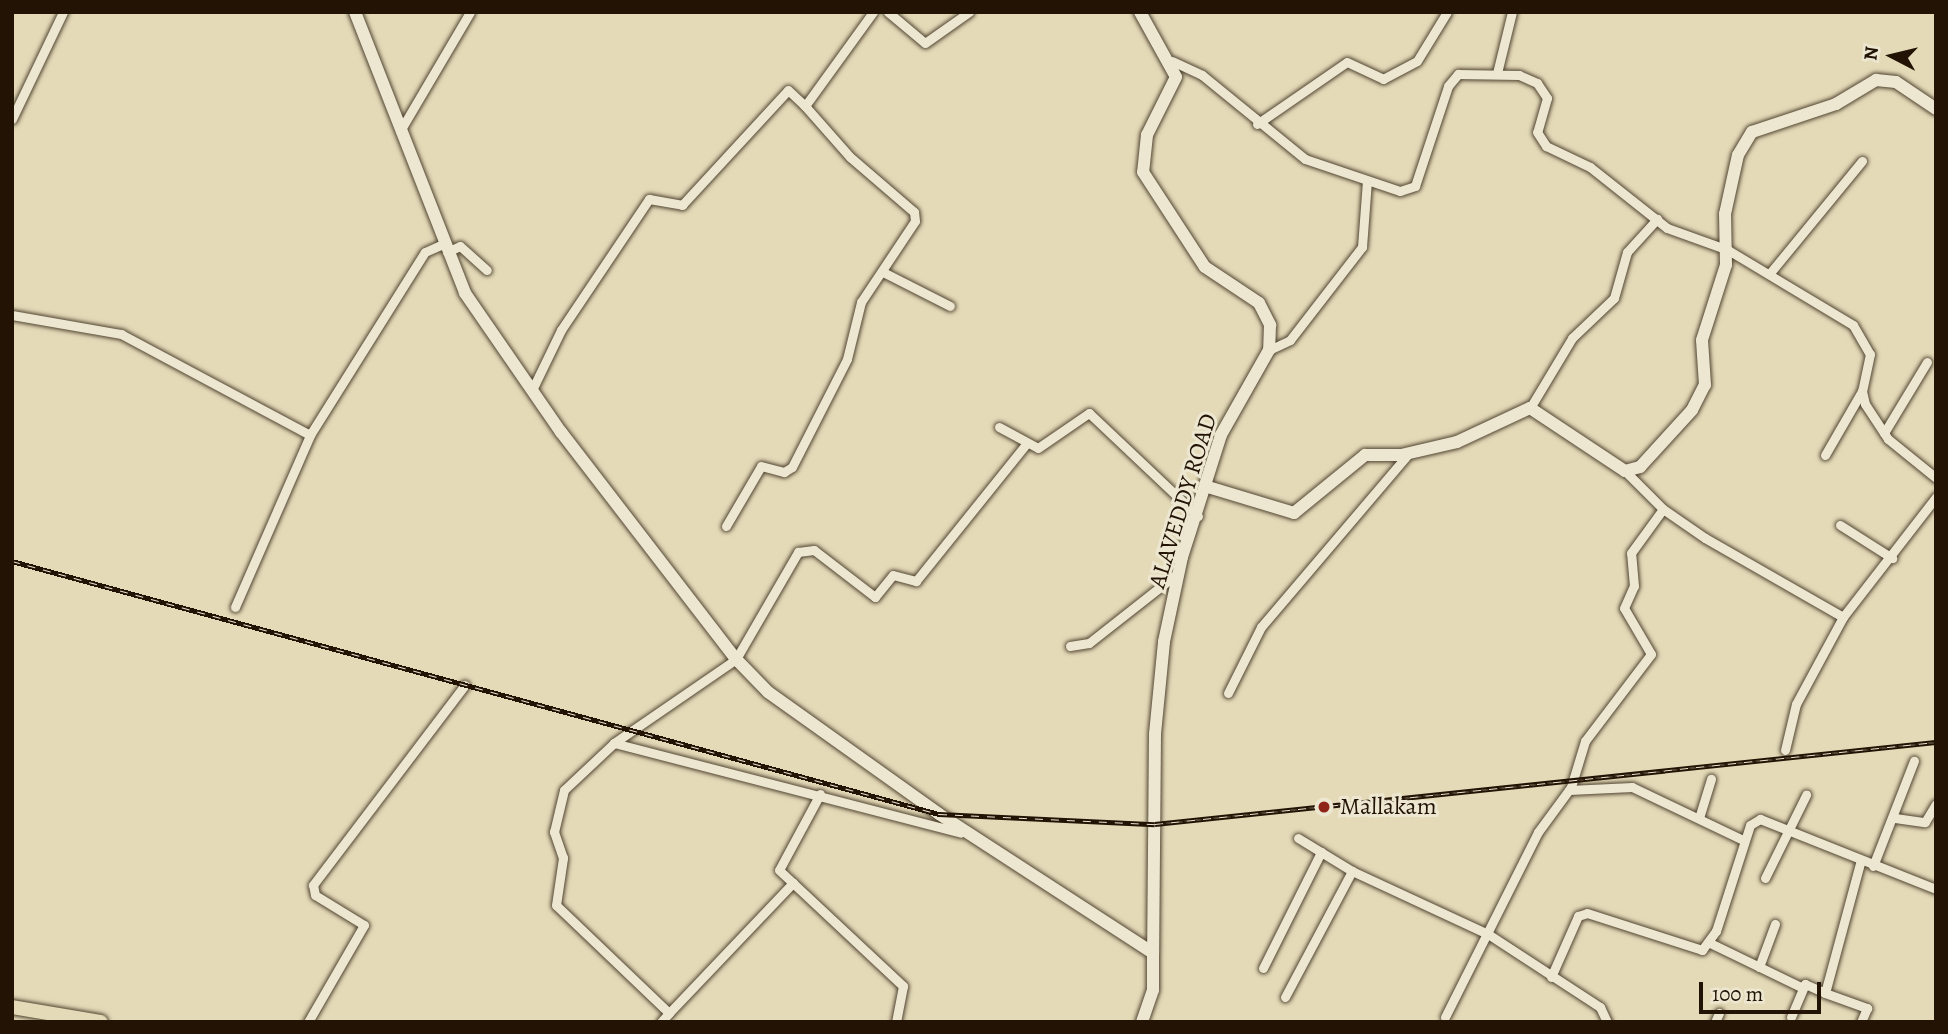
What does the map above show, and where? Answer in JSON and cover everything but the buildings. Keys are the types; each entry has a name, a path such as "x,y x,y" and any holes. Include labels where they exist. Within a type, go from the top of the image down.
{"main road":[{"path":"12,1007 101,1022"}],"street":[{"path":"12,119 63,12"},
{"path":"355,12 445,248 466,293 532,390 736,659 768,692 974,837 1153,953"},
{"path":"400,131 470,12"},
{"path":"805,106 873,12"},
{"path":"888,12 925,43 968,12"},
{"path":"1140,12 1172,61 1176,77 1147,135 1143,172 1205,267 1259,303 1270,325 1269,350 1290,340 1362,247 1367,181"},
{"path":"1257,124 1347,62 1383,79 1417,61 1447,12"},
{"path":"1496,73 1513,12"},
{"path":"1172,61 1202,75 1257,124 1323,168 1400,191 1415,186 1448,86 1466,71 1519,75 1543,90 1540,141 1590,167 1682,236 1728,250 1853,325 1865,340 1870,354 1861,391 1825,455"},
{"path":"1625,471 1653,457 1705,385 1702,340 1728,250 1724,214 1738,155 1752,132 1836,104 1876,80 1896,82 1936,109"},
{"path":"532,390 561,330 649,199 682,205 788,90 850,157 914,212 908,236 861,303 847,359 792,467 784,472 761,466 726,526"},
{"path":"1770,273 1862,162"},
{"path":"1208,487 1294,513 1365,455 1408,454 1457,442 1530,408 1572,338 1614,298 1627,252 1657,219"},
{"path":"236,607 310,435 425,253 432,244 445,248 460,246 487,270"},
{"path":"883,271 950,306"},
{"path":"12,315 121,334 310,435"},
{"name":"ALAVEDDY ROAD","path":"1142,1022 1153,990 1155,734 1178,573 1208,487 1221,435 1269,350"},
{"path":"1884,433 1927,362"},
{"path":"1861,391 1884,433 1936,478"},
{"path":"1530,408 1625,471 1663,509 1752,569 1843,617"},
{"path":"999,427 1027,443 1045,445 1089,413 1198,516"},
{"path":"669,1013 563,918 553,900 563,858 554,832 556,803 614,743 736,659 798,552 814,550 875,597 897,574 916,581 1027,443"},
{"path":"1228,693 1261,627 1408,454"},
{"path":"1785,750 1796,704 1843,617 1892,558 1936,498"},
{"path":"1445,1017 1538,832 1569,790 1586,741 1653,649 1624,608 1634,586 1631,552 1663,509"},
{"path":"1840,525 1892,558"},
{"path":"1070,646 1089,643 1178,573"},
{"path":"308,1022 364,925 315,895 313,885 465,685"},
{"path":"614,743 820,794 974,837"},
{"path":"1873,866 1895,818 1914,761"},
{"path":"1699,818 1711,779"},
{"path":"1569,790 1632,787 1743,840"},
{"path":"820,794 780,863 793,883 903,986 896,1022"},
{"path":"1765,877 1806,795"},
{"path":"1895,818 1925,822 1936,804"},
{"path":"1551,977 1578,916 1587,914 1692,951 1710,943 1743,840 1760,819 1860,863 1936,889"},
{"path":"1298,838 1352,871 1488,934 1600,1007 1607,1022"},
{"path":"1263,968 1321,852"},
{"path":"1825,993 1860,863"},
{"path":"1285,997 1352,871"},
{"path":"661,1022 793,883"},
{"path":"1759,967 1775,924"},
{"path":"1710,943 1801,987 1867,1008 1861,1022"},
{"path":"1791,1017 1801,987"}],"railway":[{"path":"12,561 939,814 1155,824 1936,742"}],"place":[{"name":"Mallakam","path":"1324,807"}]}
